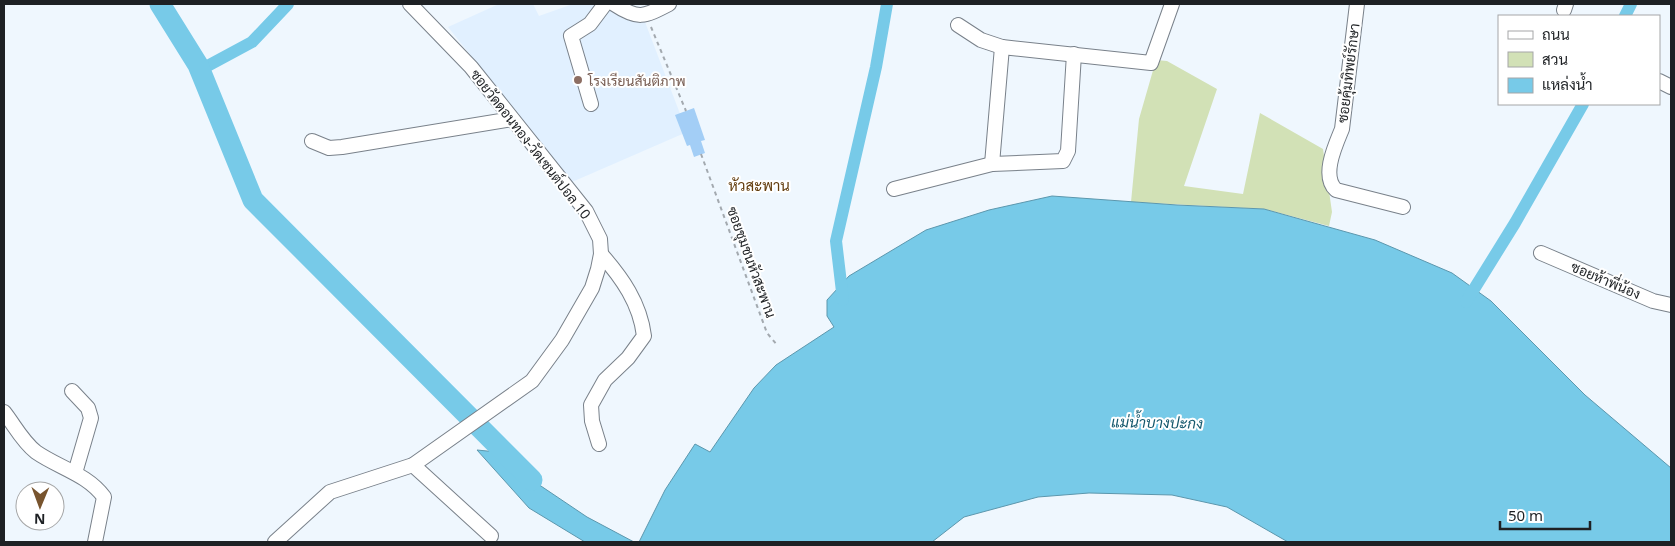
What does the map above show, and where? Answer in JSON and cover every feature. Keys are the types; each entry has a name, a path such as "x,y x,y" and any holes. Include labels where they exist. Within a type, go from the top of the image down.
{"street":[{"name":"ซอยวัดดอนทอง-วัดเซนต์ปอล 10","path":"276,542 330,492 413,465 512,397 532,380 562,340 592,288 601,254 600,240 586,211 471,67 410,4"},
{"path":"591,104 571,36 590,24 605,4"},
{"path":"614,4 630,15 646,16 669,4"},
{"path":"958,25 980,40 1002,47 1151,63 1172,4"},
{"name":"ซอยคุ้มทิพย์รักษา","path":"1357,4 1342,129 1334,146 1329,178 1331,185 1336,190 1403,207"},
{"path":"992,164 1002,47"},
{"path":"894,189 992,164 1063,161 1066,157 1074,54"},
{"path":"312,141 329,148 342,147 512,119"},
{"name":"ซอยห้าพี่น้อง","path":"1541,253 1654,301 1671,305"},
{"path":"599,444 592,421 591,405 605,380 628,358 644,336 640,315 628,289 601,254"},
{"path":"72,391 88,408 91,418 75,473"},
{"path":"4,412 28,445 56,464 75,473 98,488 104,497 95,542"},
{"path":"413,465 491,536"}],"path":[{"path":"646,16 686,112"},
{"name":"ซอยชุมชนหัวสะพาน","path":"701,154 768,333 778,346"}],"shaded area":[{"name":"โรงเรียนสันติภาพ","path":"499,4 533,4 539,16 573,4 607,4 624,19 645,22 687,132 572,182 448,27"}],"green space":[{"path":"1156,60 1167,61 1217,89 1184,186 1243,194 1260,113 1323,149 1332,212 1329,226 1264,209 1131,202 1139,119"}],"water":[{"name":"แม่น้ำบางปะกง","path":"1052,196 1264,209 1375,240 1452,273 1491,301 1585,395 1671,468 1671,542 1288,542 1227,507 1172,495 1089,493 1038,497 964,517 932,542 639,542 665,490 695,444 710,452 754,388 776,365 834,327 827,316 827,300 849,276 926,230 989,210"},
{"path":"477,450 507,453 532,480 587,517 634,542 585,542 529,508"}],"building":[{"path":"694,108 705,140 701,141 705,153 694,157 690,145 687,146 675,115"}],"waterway":[{"path":"160,4 198,65 253,200 532,480"},
{"path":"200,70 252,42 288,4"},
{"path":"843,300 836,241 876,67 887,4"},
{"path":"1626,15 1631,4"},
{"path":"1466,302 1515,223 1582,105"}],"place":[{"name":"โรงเรียนสันติภาพ","path":"578,80"}],"district":[{"name":"หัวสะพาน","path":"759,185"}]}
